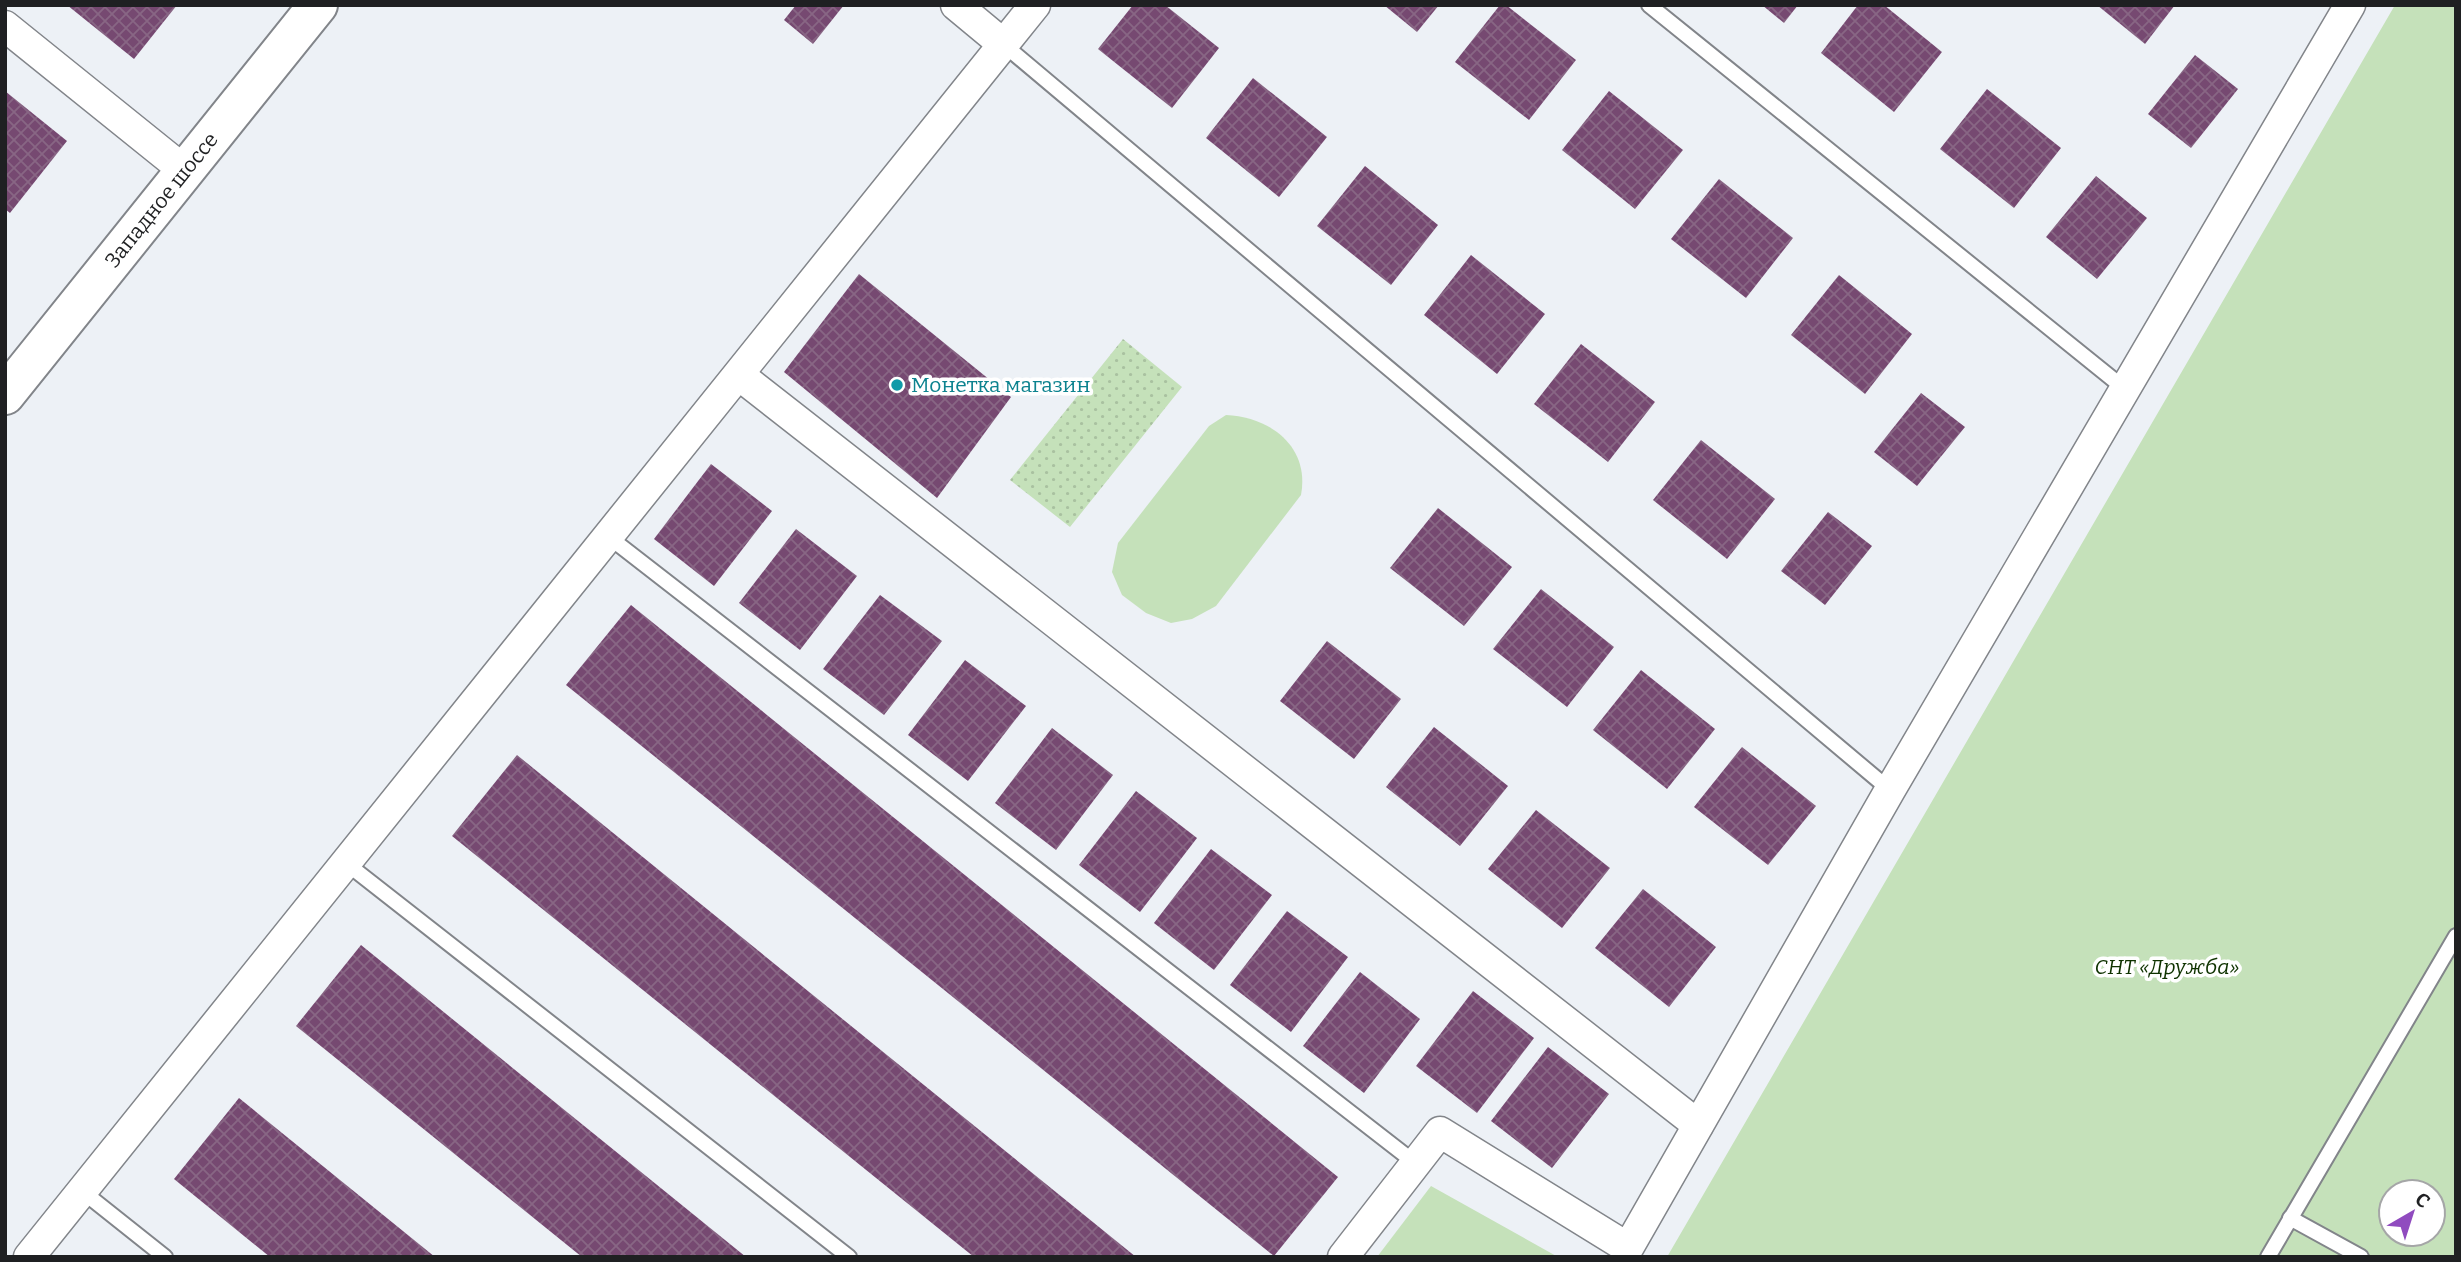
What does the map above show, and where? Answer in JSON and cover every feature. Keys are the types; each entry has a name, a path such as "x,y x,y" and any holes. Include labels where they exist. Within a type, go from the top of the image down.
{"main road":[{"name":"Западное шоссе","path":"5,395 318,5"}],"street":[{"path":"956,5 1003,44"},
{"path":"29,1257 1035,5"},
{"path":"1343,1257 1414,1162 1440,1132 1629,1248 1890,790 2349,5"},
{"path":"5,26 185,171"},
{"path":"739,375 1698,1125"}],"lane":[{"path":"1649,5 2125,389"},
{"path":"1003,44 1890,790"},
{"path":"609,537 1414,1162"},
{"path":"346,863 849,1257"},
{"path":"2268,1257 2456,936"},
{"path":"82,1191 165,1257"},
{"path":"2290,1218 2361,1257"}],"green space":[{"name":"СНТ «Дружба»","path":"2395,5 2456,5 2456,1257 1667,1257"},
{"path":"1123,339 1182,387 1070,527 1010,480"},
{"path":"1226,415 1258,422 1284,438 1299,463 1301,495 1216,606 1192,619 1171,623 1146,613 1122,595 1112,572 1118,543 1209,426"},
{"path":"1431,1186 1558,1257 1377,1257"}],"building":[{"path":"67,5 177,5 134,59"},
{"path":"796,5 844,5 813,44 784,20"},
{"path":"1133,5 1165,5 1219,48 1172,108 1098,49"},
{"path":"1384,5 1439,5 1417,32"},
{"path":"1500,5 1506,5 1576,60 1529,120 1455,62"},
{"path":"1762,5 1798,5 1784,23"},
{"path":"1858,5 1884,5 1942,52 1894,112 1821,53"},
{"path":"2097,5 2175,5 2145,44"},
{"path":"2195,55 2238,89 2191,148 2148,114"},
{"path":"1253,78 1327,137 1279,197 1206,138"},
{"path":"1987,89 2061,148 2014,208 1940,149"},
{"path":"5,91 67,141 10,213 5,209"},
{"path":"1609,91 1683,150 1635,209 1562,150"},
{"path":"1365,166 1438,225 1391,285 1317,226"},
{"path":"2096,176 2147,218 2097,279 2046,237"},
{"path":"1719,179 1793,238 1746,298 1671,239"},
{"path":"1471,255 1545,314 1497,374 1424,315"},
{"name":"Монетка магазин","path":"859,274 1011,397 937,498 784,372"},
{"path":"1839,275 1912,334 1865,394 1791,335"},
{"path":"1581,344 1655,402 1608,462 1534,404"},
{"path":"1921,393 1965,427 1917,486 1874,452"},
{"path":"1701,440 1775,499 1727,559 1653,500"},
{"path":"711,464 772,511 714,586 654,539"},
{"path":"1438,508 1512,567 1464,626 1390,568"},
{"path":"1828,512 1872,546 1825,605 1781,571"},
{"path":"796,529 857,576 800,650 739,603"},
{"path":"1541,589 1614,647 1567,707 1493,649"},
{"path":"880,595 942,641 884,715 823,669"},
{"path":"631,605 1338,1177 1274,1256 566,685"},
{"path":"1327,641 1401,699 1354,759 1280,701"},
{"path":"965,660 1026,706 968,781 908,735"},
{"path":"1641,670 1715,729 1667,789 1593,730"},
{"path":"1434,727 1508,786 1460,846 1386,787"},
{"path":"1052,728 1113,775 1056,850 995,803"},
{"path":"1742,747 1816,806 1768,865 1694,807"},
{"path":"517,755 1136,1257 974,1257 452,836"},
{"path":"1136,791 1197,838 1140,912 1079,865"},
{"path":"1536,810 1610,868 1562,928 1488,869"},
{"path":"1211,849 1272,895 1214,970 1154,923"},
{"path":"1643,889 1716,947 1669,1007 1595,948"},
{"path":"1287,911 1348,957 1291,1032 1230,985"},
{"path":"361,945 746,1257 582,1257 296,1026"},
{"path":"1360,972 1420,1019 1364,1093 1303,1046"},
{"path":"1473,991 1534,1038 1477,1113 1416,1066"},
{"path":"1548,1047 1609,1094 1552,1168 1491,1121"},
{"path":"239,1098 435,1257 270,1257 174,1179"}],"place":[{"name":"Монетка магазин","path":"897,385"}]}
